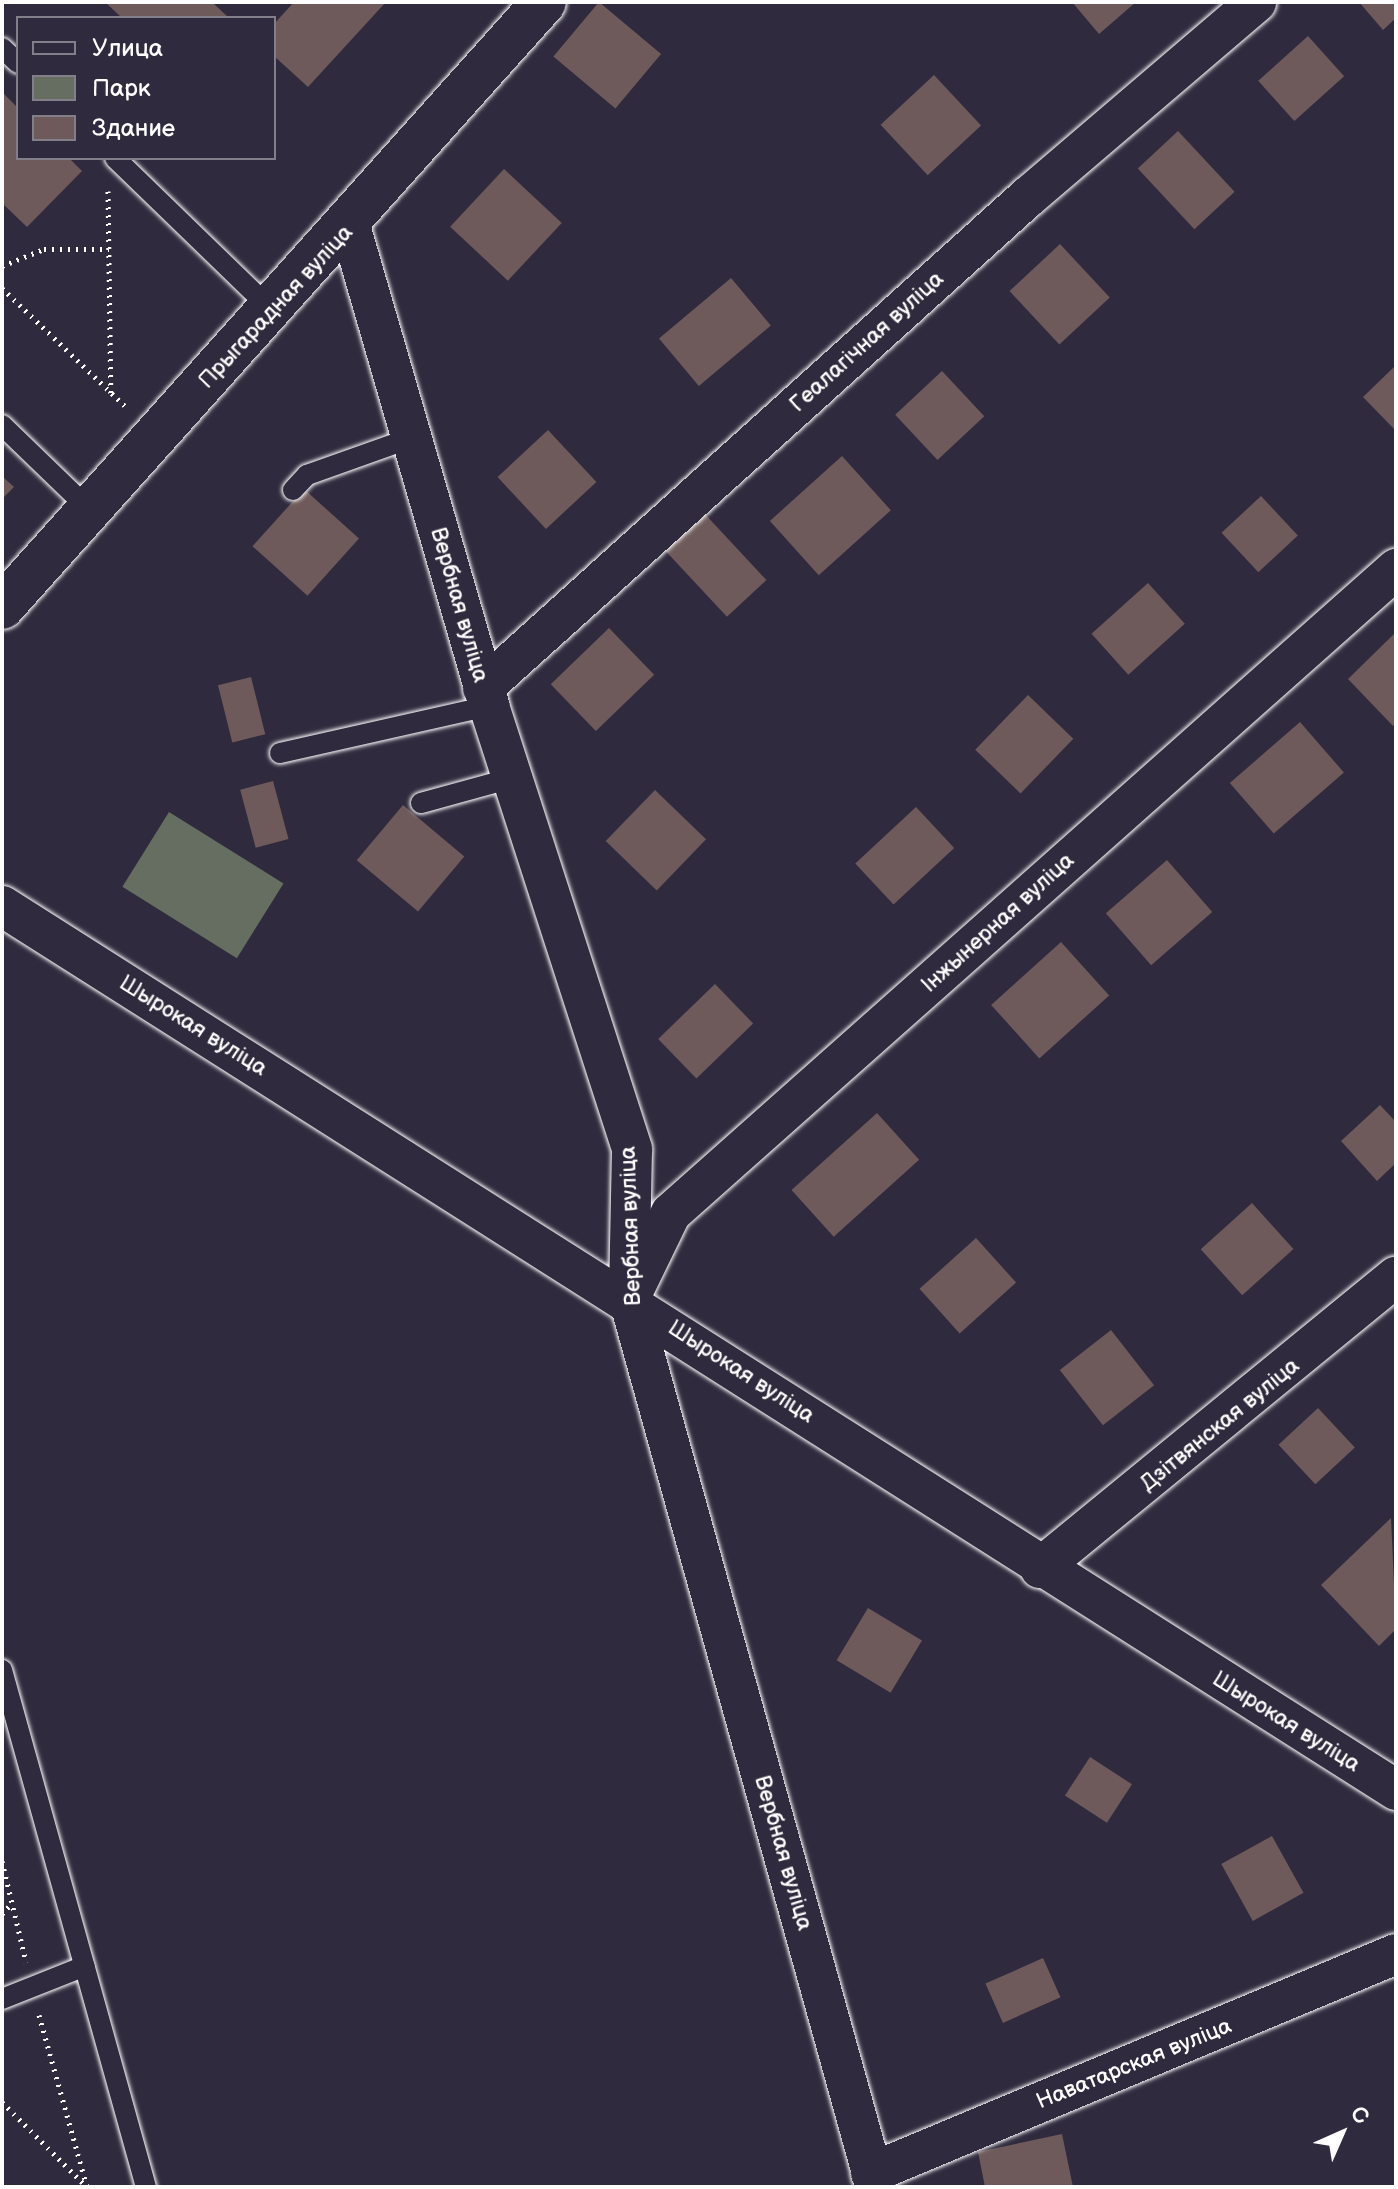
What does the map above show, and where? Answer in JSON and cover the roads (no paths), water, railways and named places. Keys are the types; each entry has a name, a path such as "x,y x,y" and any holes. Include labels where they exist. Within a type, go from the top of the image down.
{"street":[{"name":"Прыгарадная вуліца","path":"2,607 350,226 544,2"},
{"name":"Геалагічная вуліца","path":"486,697 1028,197 1256,2"},
{"name":"Вербная вуліца","path":"350,226 486,697 632,1150 629,1299 874,2180"},
{"name":"Інжынерная вуліца","path":"629,1299 671,1213 1396,569"},
{"name":"Шырокая вуліца","path":"2,906 629,1299 1040,1568 1396,1790"},
{"name":"Дзітвянская вуліца","path":"1040,1568 1396,1277"},
{"name":"Наватарская вуліца","path":"874,2180 1396,1954"}],"lane":[{"path":"112,166 272,310"},
{"path":"2,425 90,510"},
{"path":"293,490 307,475 411,438"},
{"path":"280,753 486,697"},
{"path":"421,803 512,778"},
{"path":"2,1670 146,2187"},
{"path":"2,1999 85,1966"}]}
